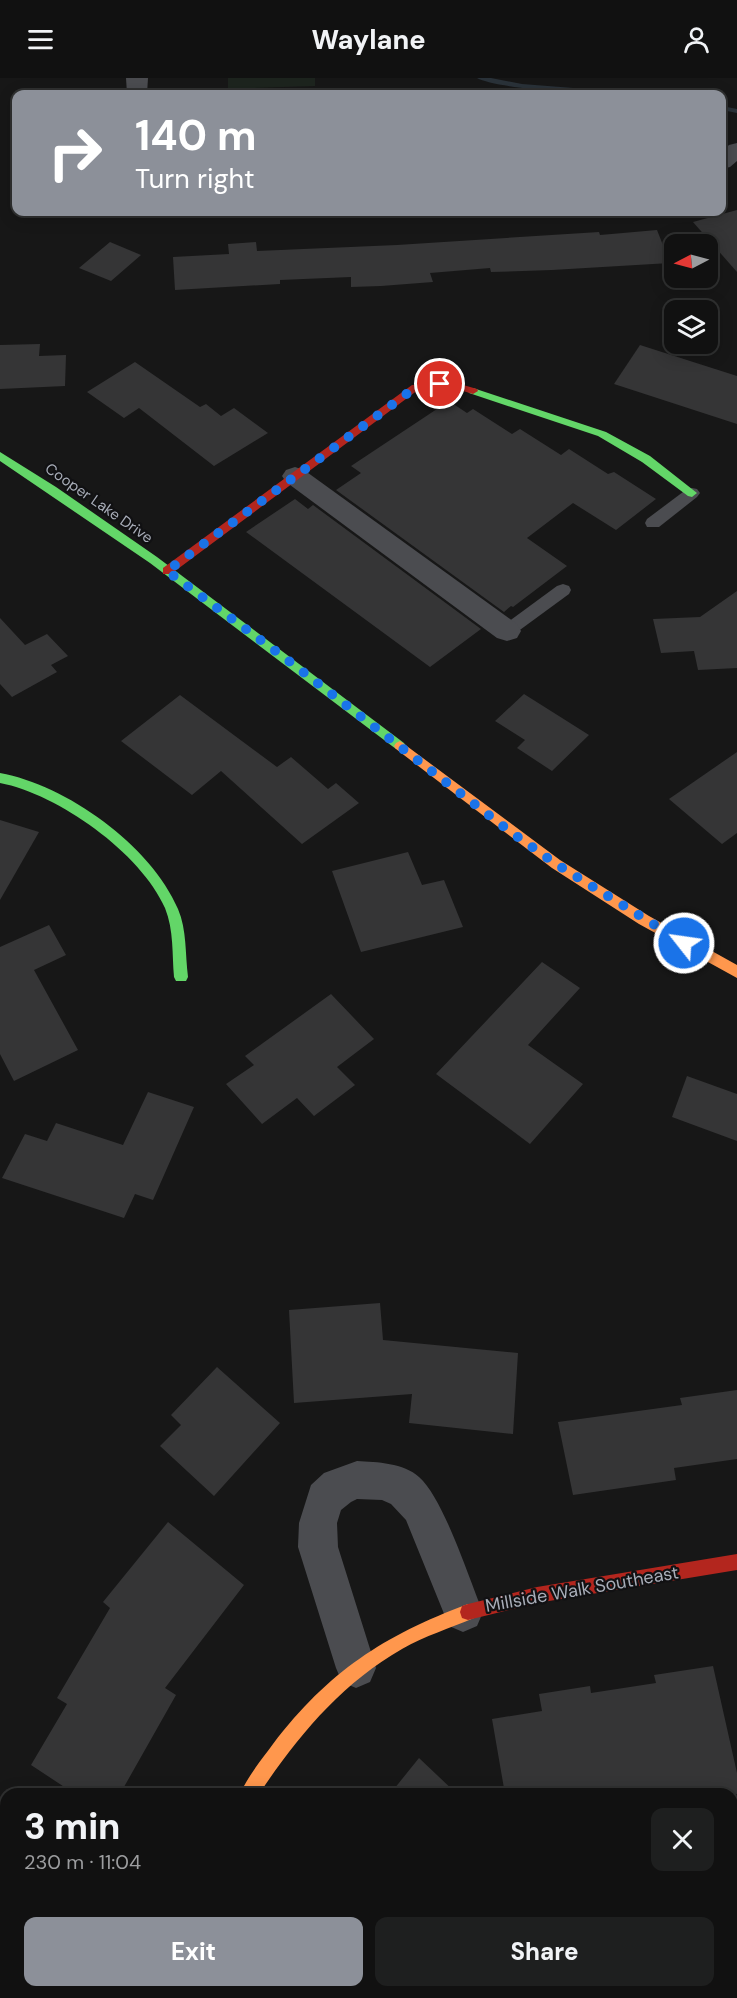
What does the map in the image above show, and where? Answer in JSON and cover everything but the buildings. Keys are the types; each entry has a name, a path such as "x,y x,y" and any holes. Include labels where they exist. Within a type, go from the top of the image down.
{"street":[{"path":"167,571 416,387 453,385 602,434 646,459 692,493"},
{"name":"Cooper Lake Drive","path":"0,456 48,486 167,571 556,864 644,920 733,964"},
{"path":"295,476 507,631"},
{"path":"0,778 19,781 57,797 92,821 147,871 171,909 181,977"},
{"path":"356,1668 318,1547 318,1522 325,1499 338,1487 357,1480 382,1481 404,1489 420,1506 463,1612"},
{"name":"Millside Walk Southeast","path":"253,1788 276,1751 304,1716 356,1668 389,1645 463,1612 524,1596 737,1562"}],"lane":[{"path":"653,523 692,493"},
{"path":"507,631 563,590"}],"shaded area":[{"path":"228,78 315,78 315,86 228,89"}],"waterway":[{"path":"480,78 522,86 574,90"},
{"path":"726,109 737,111"}],"traffic: fast":[{"path":"473,391 602,434 646,459 692,493"},
{"path":"0,456 154,560 400,746"},
{"path":"0,778 31,786 64,801 100,827 136,859 163,892 171,908 177,933 181,977"}],"traffic: slow":[{"path":"400,746 556,864 644,920 737,972"},
{"path":"253,1788 293,1732 341,1682 398,1642 468,1612"}],"traffic: jam":[{"path":"167,571 416,387 453,385 473,391"},
{"path":"468,1612 537,1595 737,1562"}],"route":[{"path":"440,384 416,387 167,571 285,658 508,830 556,864 684,943"}]}
